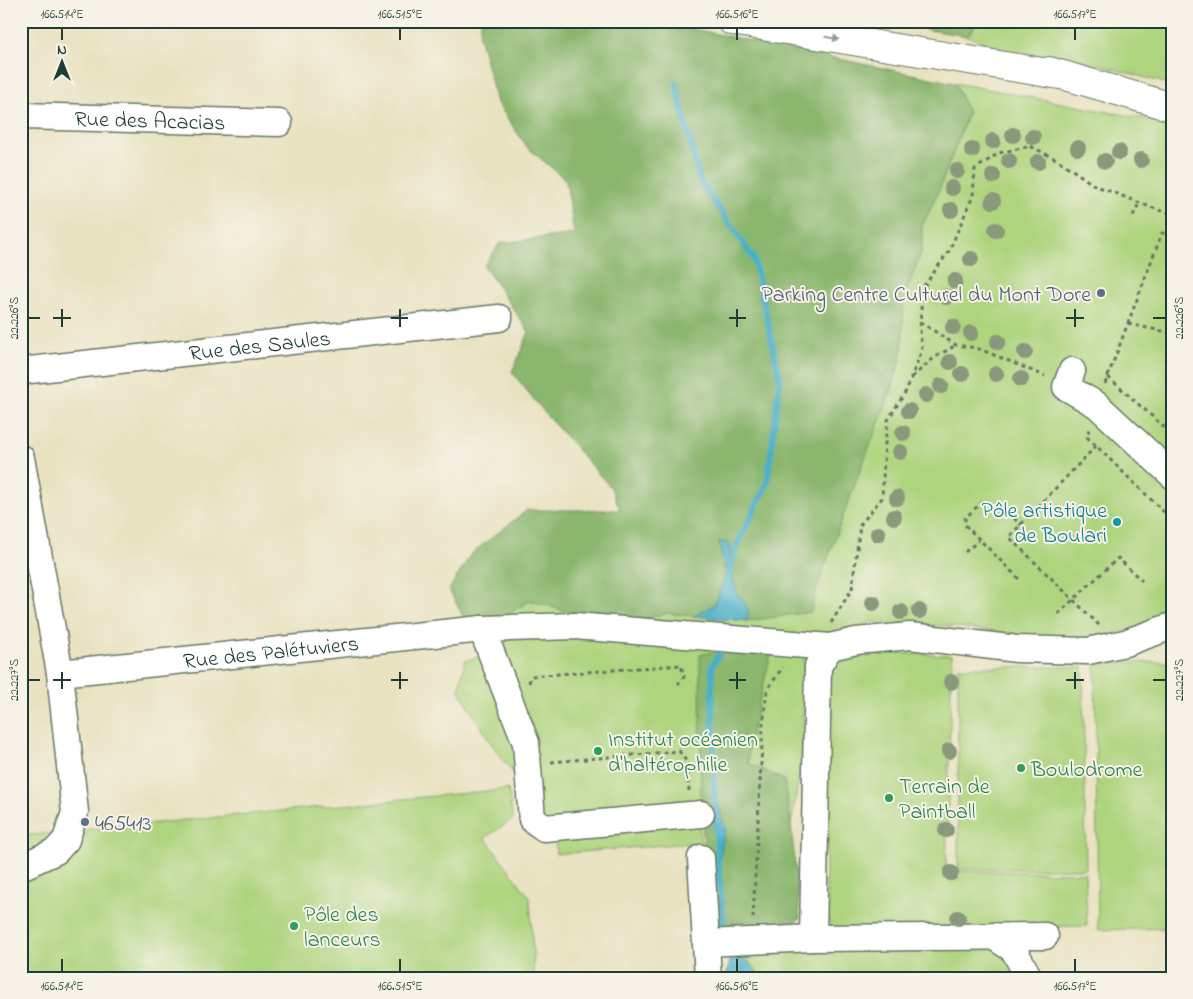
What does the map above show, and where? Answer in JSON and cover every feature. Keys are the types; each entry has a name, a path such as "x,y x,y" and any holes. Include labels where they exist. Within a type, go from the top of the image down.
{"main road":[{"path":"732,21 1066,76"},
{"path":"851,21 1066,76 1172,107"}],"street":[{"name":"Rue des Acacias","path":"21,116 279,123"},
{"name":"Rue des Saules","path":"21,371 499,318"},
{"path":"1070,377 1066,387 1097,405 1172,475"},
{"path":"21,458 60,673 75,812 66,840 56,851 21,867"},
{"name":"Rue des Palétuviers","path":"60,673 482,629 575,626 830,648"},
{"path":"813,938 818,666 830,648 856,640 910,636 1017,649 1088,651 1125,643 1172,626"},
{"path":"482,629 526,743 532,819 544,828 696,806"},
{"path":"1125,643 1172,646"},
{"path":"701,858 708,978"},
{"path":"993,936 1014,950 1029,978"},
{"path":"706,943 813,938 1045,936"}],"path":[{"path":"754,941 753,928 763,725 768,690 799,644 829,626 852,589 860,524 882,498 888,420 906,391 922,350 920,322 922,289 949,251 973,196 975,170 999,153 1030,146 1058,160 1094,185 1172,214"},
{"path":"1133,216 1139,203"},
{"path":"1105,385 1162,233 1172,235"},
{"path":"920,322 956,345 977,348 1070,377"},
{"path":"1128,324 1172,333"},
{"path":"912,377 934,358 956,345"},
{"path":"1108,377 1172,434"},
{"path":"1091,424 1087,437 1172,520"},
{"path":"1096,446 1009,537 1099,625"},
{"path":"982,501 965,518 965,524 1021,581"},
{"path":"1014,518 1021,525"},
{"path":"965,552 979,540"},
{"path":"1058,614 1118,558 1142,581"},
{"path":"528,684 531,676 681,665 684,677 678,684"},
{"path":"527,765 679,751 687,762 696,806"}],"green space":[{"path":"481,21 654,21 955,83 968,113 939,190 922,226 922,251 904,296 902,352 893,386 817,587 811,612 747,621 667,613 623,625 609,610 579,615 530,600 493,624 465,620 449,590 471,554 527,510 620,510 611,488 544,412 512,372 529,332 484,266 500,243 574,234 566,180 527,147 497,103 479,35"},
{"path":"896,21 979,21 967,36 929,30"},
{"path":"979,21 1172,21 1172,85 1103,66 1006,51 967,36"},
{"path":"955,83 1172,124 1172,617 1093,640 1086,637 1057,639 947,626 871,622 821,638 804,660 802,761 791,824 784,780 748,763 749,742 701,756 699,823 701,842 556,854 555,836 535,838 527,833 520,823 517,778 492,745 459,690 465,661 502,650 493,624 530,600 579,615 609,610 623,625 667,613 725,619 811,611 817,587 893,386 902,352 904,296 922,251 922,226 939,190 968,113"},
{"path":"721,650 772,650 749,742 748,763 784,780 791,824 800,918 785,931 717,934 704,847 701,805 700,655"},
{"name":"Terrain de Paintball","path":"857,652 952,655 946,871 1085,873 1087,926 833,930 829,922 826,885 826,678 835,658"},
{"path":"1172,662 1172,928 1098,930 1095,663"},
{"name":"Boulodrome","path":"958,667 1083,667 1086,869 958,869"},
{"name":"Pôle des lanceurs","path":"508,789 513,819 485,838 530,898 534,978 21,978 21,836"},
{"path":"986,942 1012,957 1022,978 760,978 741,950"}],"water":[{"path":"719,542 729,543 731,567 737,593 749,610 747,621 694,616 714,605 726,574"},
{"path":"714,789 725,828 718,870"},
{"path":"733,951 753,966 760,978 729,978 727,972"}],"waterway":[{"path":"676,84 700,181 754,259 780,379 767,484 736,547 729,574"},
{"path":"721,650 712,666 712,700 716,833 725,934"}],"place":[{"name":"Parking Centre Culturel du Mont Dore","path":"1101,293"},
{"name":"Pôle artistique de Boulari","path":"1117,522"},
{"name":"Institut océanien d'haltérophilie","path":"598,751"},
{"name":"Boulodrome","path":"1021,768"},
{"name":"Terrain de Paintball","path":"889,798"},
{"name":"465413","path":"85,822"},
{"name":"Pôle des lanceurs","path":"294,926"}]}
